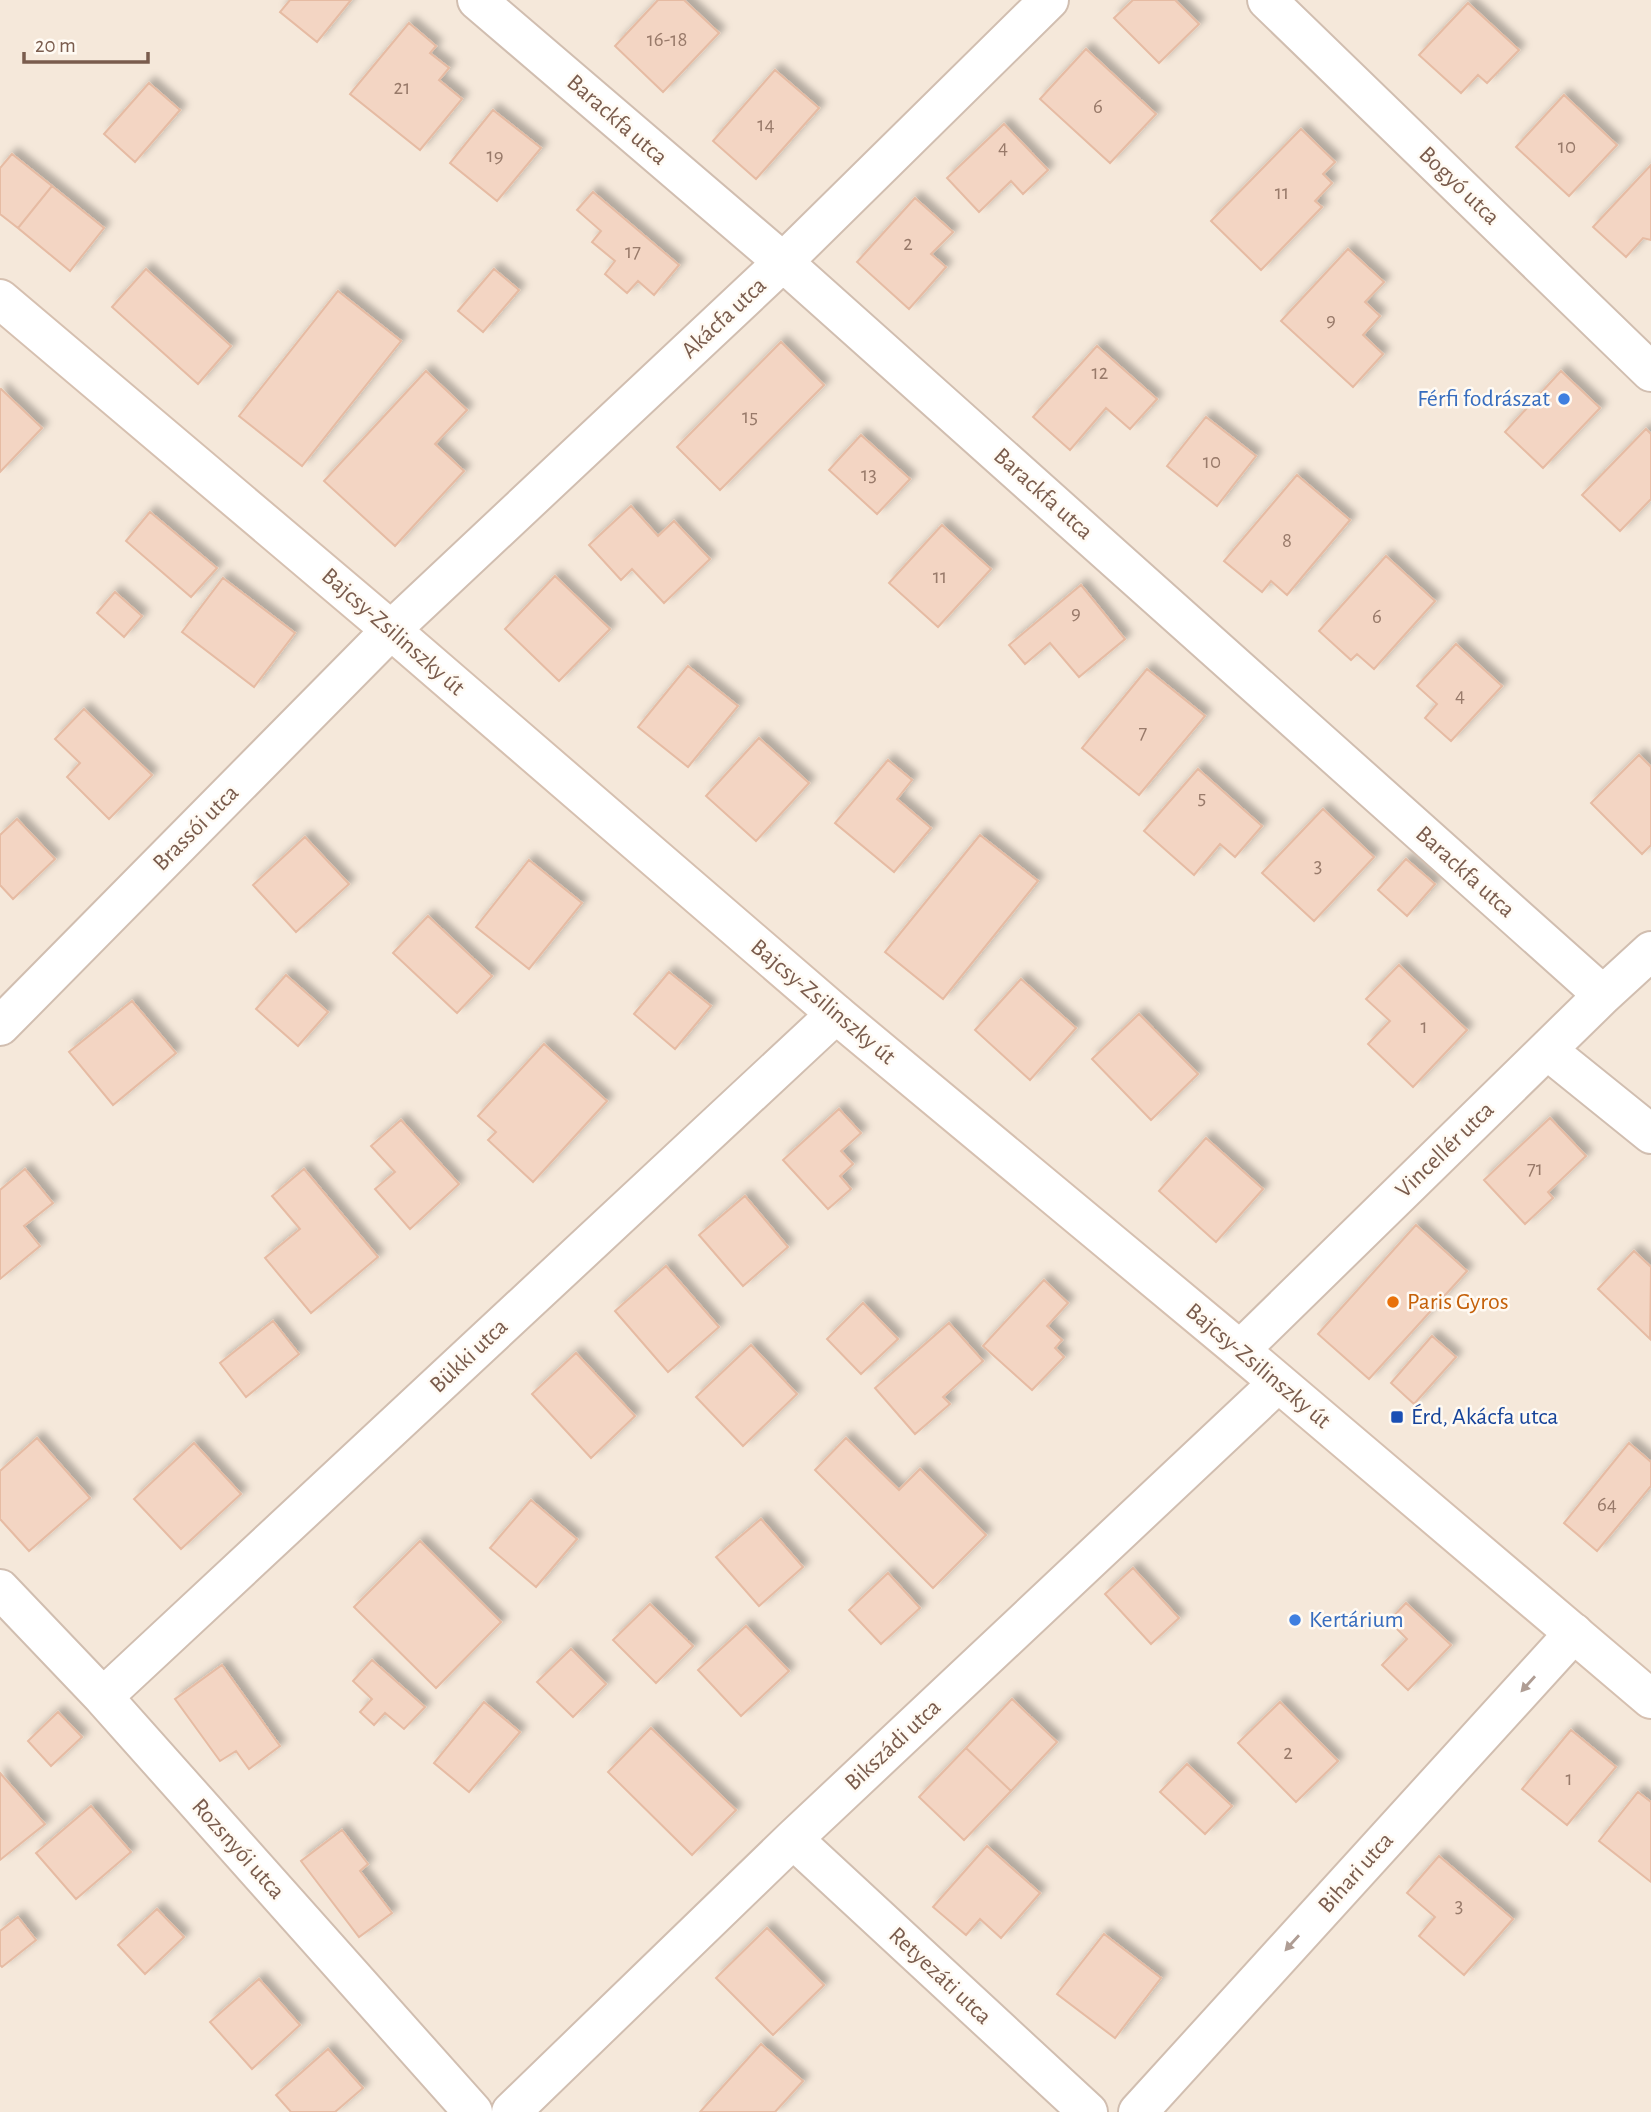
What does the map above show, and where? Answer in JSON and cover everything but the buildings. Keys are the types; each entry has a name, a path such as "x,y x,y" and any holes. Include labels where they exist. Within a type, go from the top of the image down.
{"street":[{"name":"Barackfa utca","path":"477,0 783,262 1603,995"},
{"name":"Akácfa utca","path":"391,630 783,262 1049,0"},
{"name":"Bogyó utca","path":"1267,0 1651,372"},
{"name":"Bajcsy-Zsilinszky út","path":"0,299 391,630 836,1014 1240,1350 1651,1699"},
{"name":"Brassói utca","path":"0,1026 391,630"},
{"name":"Vincellér utca","path":"1240,1350 1651,951"},
{"name":"Bükki utca","path":"103,1697 836,1014"},
{"path":"1547,1050 1651,1134"},
{"name":"Bikszádi utca","path":"511,2112 793,1839 1278,1383"},
{"name":"Rozsnyói utca","path":"0,1589 103,1697 473,2112"},
{"name":"Bihari utca","path":"1138,2112 1574,1633"},
{"name":"Retyezáti utca","path":"793,1839 1088,2112"}],"shaded area":[{"path":"0,0 1651,0 1651,2112 0,2112"}],"place":[{"name":"Férfi fodrászat","path":"1564,399"},
{"name":"Paris Gyros","path":"1393,1302"},
{"name":"Érd, Akácfa utca","path":"1397,1417"},
{"name":"Kertárium","path":"1295,1620"}]}
